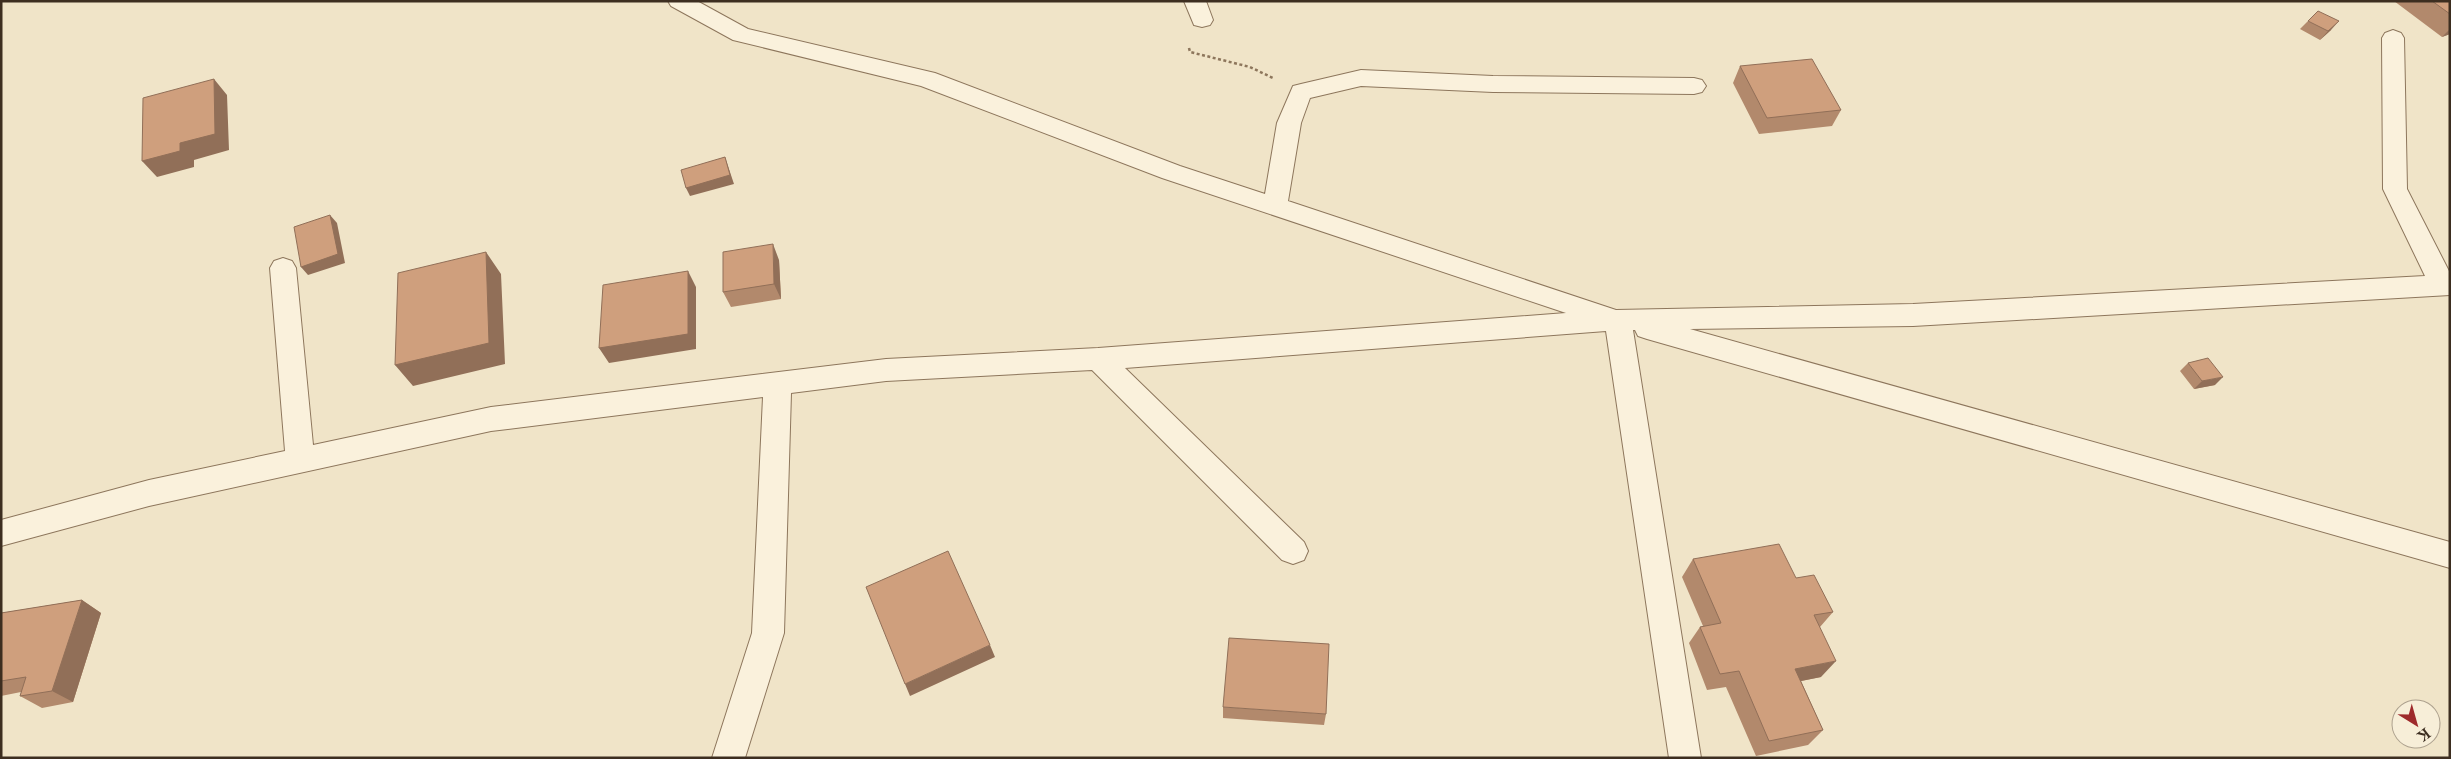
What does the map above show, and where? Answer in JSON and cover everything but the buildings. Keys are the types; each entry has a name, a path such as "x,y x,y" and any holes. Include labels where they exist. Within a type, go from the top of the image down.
{"street":[{"path":"679,1 741,35 927,79 1171,172 1618,320 2450,555"},
{"path":"1,534 150,493 491,419 886,370 1098,359 1618,320 1913,315 2447,285 2395,189 2393,38"},
{"path":"1275,206 1289,123 1301,92 1361,78 1493,84 1694,86"},
{"path":"283,268 300,461"},
{"path":"1618,320 1685,758"},
{"path":"1098,359 1293,551"},
{"path":"728,758 768,633 777,384"}],"path":[{"path":"1199,10 1186,34 1190,52 1250,66 1301,92"}]}
